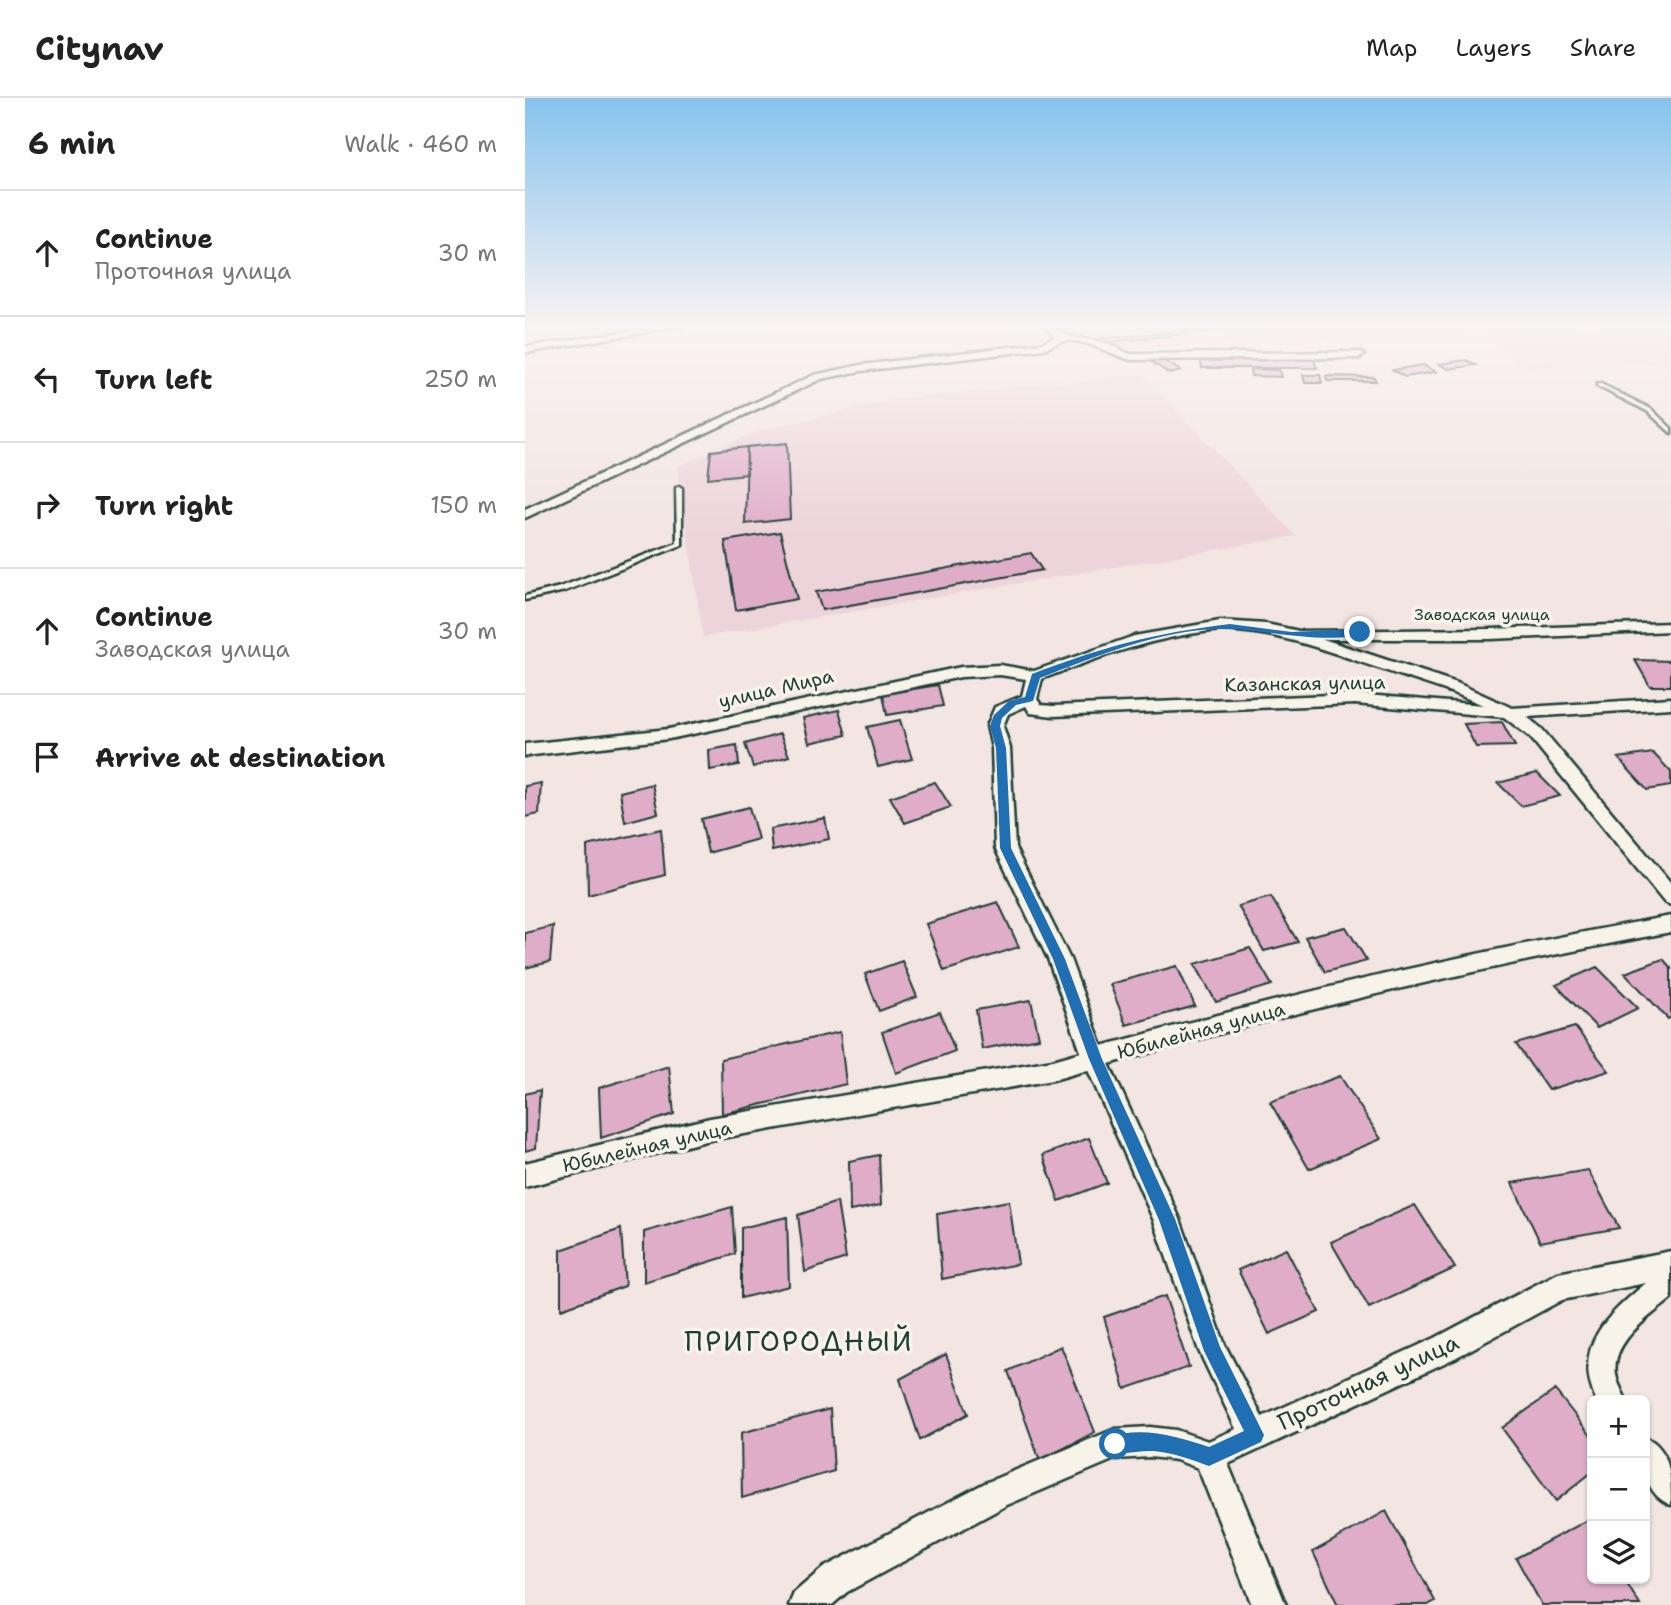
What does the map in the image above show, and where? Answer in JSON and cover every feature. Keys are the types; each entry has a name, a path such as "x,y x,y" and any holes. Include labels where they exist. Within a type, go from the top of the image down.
{"street":[{"path":"525,514 777,396"},
{"path":"1255,1435 1213,1351 1167,1219 1095,1059 1059,959 1005,848 1001,748 995,726 1001,711 1029,699 1035,676 1101,651 1164,634 1247,626 1292,635 1442,682 1515,713 1536,733 1671,897"},
{"name":"Заводская улица","path":"1292,635 1491,634 1671,627"},
{"name":"улица Мира","path":"525,751 567,743 669,734 961,672 1000,670 1035,676"},
{"name":"Казанская улица","path":"1029,699 1036,709 1053,711 1355,699 1515,713 1671,703"},
{"name":"Юбилейная улица","path":"525,1175 710,1129 1053,1070 1205,1027 1545,947 1671,924"},
{"name":"Проточная улица","path":"1209,1457 1445,1348 1558,1287 1671,1265"},
{"path":"1608,1395 1598,1367 1604,1348 1615,1329 1671,1281"},
{"path":"806,1605 835,1580 996,1494 1115,1444 1150,1442 1176,1445 1209,1457 1269,1605"},
{"path":"1649,1458 1671,1489"}],"lane":[{"path":"1622,396 1649,410 1671,431"},
{"path":"525,598 562,589 680,544 679,488"}],"shaded area":[{"path":"924,396 1163,396 1296,536 703,637 678,467 757,431 897,399"}],"building":[{"path":"787,443 790,519 745,524 747,447"},
{"path":"747,447 747,474 708,478 711,451"},
{"path":"780,532 797,599 736,610 725,541"},
{"path":"1031,553 1042,570 822,610 816,592"},
{"path":"1635,660 1671,661 1671,686 1650,686"},
{"path":"938,685 943,706 887,715 883,694"},
{"path":"839,710 846,735 809,743 803,718"},
{"path":"900,720 912,759 878,767 867,727"},
{"path":"1502,722 1515,746 1476,747 1464,724"},
{"path":"780,734 789,756 753,767 745,744"},
{"path":"737,745 739,765 710,770 709,750"},
{"path":"1653,753 1671,772 1671,786 1647,790 1618,758"},
{"path":"1537,773 1560,796 1521,806 1498,783"},
{"path":"935,782 951,807 905,823 890,797"},
{"path":"541,783 539,814 525,817 525,786"},
{"path":"652,784 658,813 625,822 620,792"},
{"path":"749,807 758,839 708,853 701,819"},
{"path":"825,818 829,839 772,851 770,829"},
{"path":"661,829 665,875 588,895 587,846"},
{"path":"1271,897 1298,942 1264,951 1238,906"},
{"path":"998,902 1019,947 944,971 926,924"},
{"path":"553,926 550,962 525,968 525,933"},
{"path":"1346,927 1367,961 1325,972 1305,937"},
{"path":"1250,948 1272,985 1216,1002 1195,964"},
{"path":"1663,959 1671,968 1671,1017 1668,1019 1625,973"},
{"path":"902,961 917,997 879,1011 865,974"},
{"path":"1177,966 1195,1006 1126,1025 1110,984"},
{"path":"1597,967 1638,1008 1597,1028 1556,985"},
{"path":"1031,1000 1039,1038 982,1049 976,1010"},
{"path":"940,1012 955,1051 896,1073 882,1032"},
{"path":"1575,1027 1609,1071 1548,1090 1516,1044"},
{"path":"840,1032 846,1084 722,1114 721,1059"},
{"path":"669,1066 674,1114 601,1138 599,1088"},
{"path":"1340,1076 1381,1139 1309,1169 1270,1102"},
{"path":"540,1090 536,1148 525,1151 525,1094"},
{"path":"1089,1138 1107,1183 1059,1201 1043,1155"},
{"path":"879,1155 881,1205 850,1211 849,1161"},
{"path":"1588,1170 1619,1228 1540,1242 1512,1183"},
{"path":"1009,1201 1018,1264 942,1279 937,1214"},
{"path":"837,1202 846,1258 805,1272 798,1215"},
{"path":"1415,1205 1455,1268 1369,1308 1331,1242"},
{"path":"732,1207 735,1254 644,1282 644,1232"},
{"path":"787,1217 789,1286 741,1298 741,1228"},
{"path":"621,1229 625,1286 561,1309 561,1250"},
{"path":"1286,1249 1319,1312 1269,1334 1238,1270"},
{"path":"1165,1296 1189,1367 1125,1389 1104,1317"},
{"path":"1061,1346 1095,1432 1040,1461 1008,1371"},
{"path":"946,1354 968,1414 920,1440 900,1379"},
{"path":"1555,1390 1587,1431 1587,1476 1556,1501 1502,1428"},
{"path":"830,1409 834,1471 742,1498 741,1433"},
{"path":"1386,1511 1435,1601 1428,1605 1338,1605 1313,1552"},
{"path":"1587,1521 1587,1584 1627,1584 1640,1605 1542,1605 1516,1558"}],"district":[{"name":"ПРИГОРОДНЫЙ","path":"799,1341"}],"route":[{"path":"1115,1444 1150,1442 1176,1445 1209,1457 1255,1435 1213,1351 1185,1279 1167,1219 1095,1059 1059,959 1005,848 1001,748 995,726 997,717 1013,703 1029,699 1035,676 1101,651 1164,634 1230,626 1247,626 1292,635 1360,632"}]}
